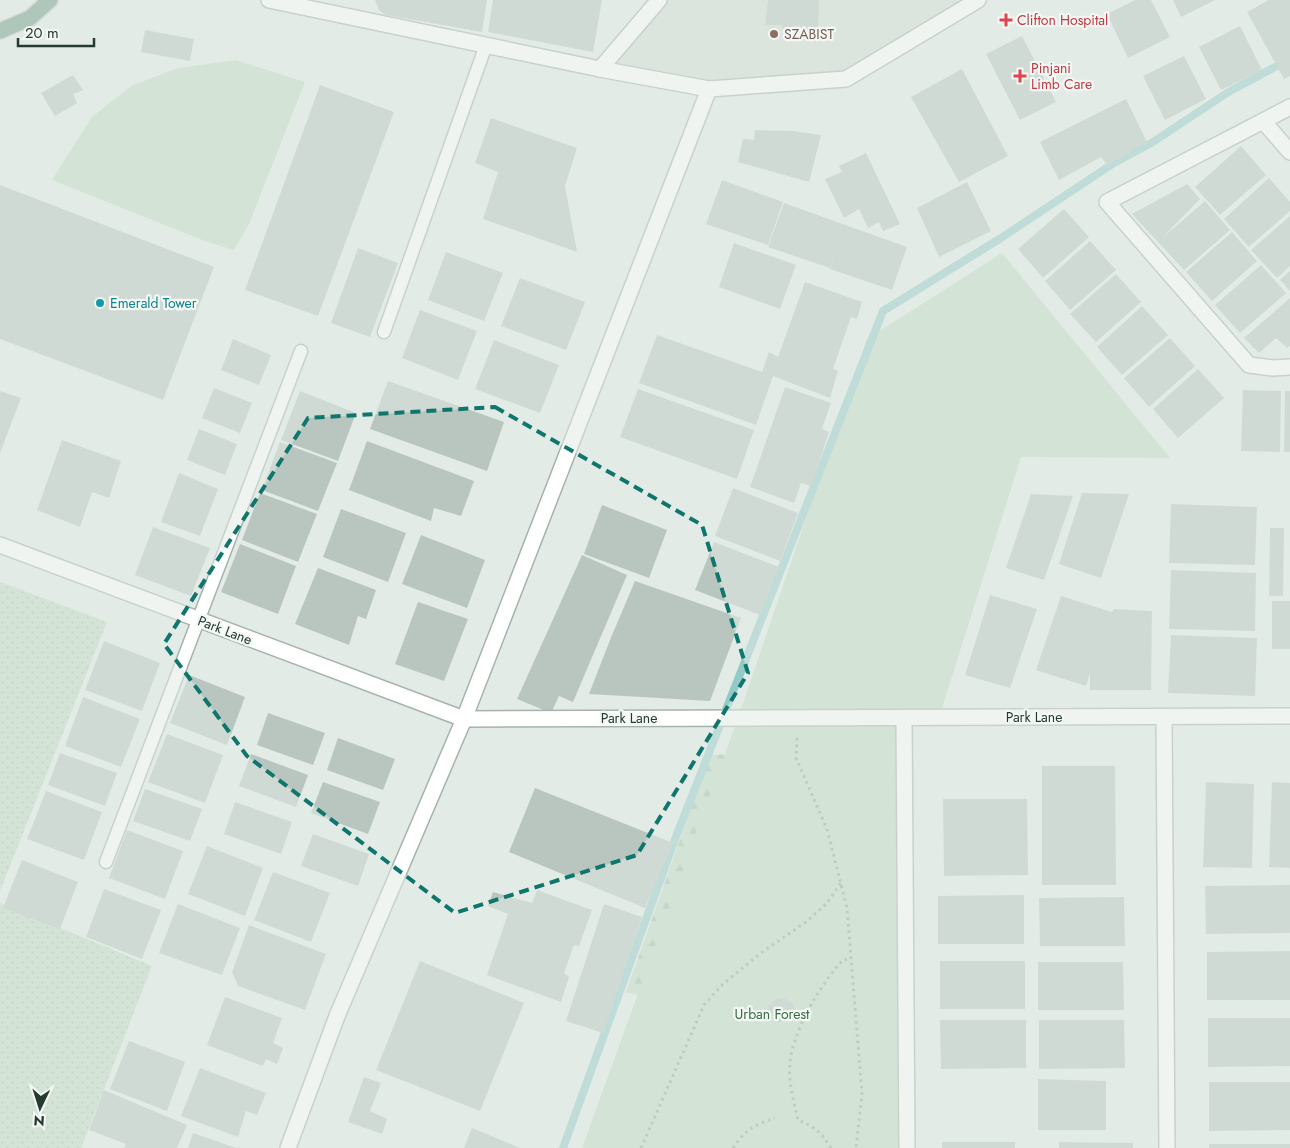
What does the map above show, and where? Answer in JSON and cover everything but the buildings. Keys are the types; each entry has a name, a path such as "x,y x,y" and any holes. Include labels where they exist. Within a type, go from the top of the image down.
{"main road":[{"path":"0,32 30,18 50,0"}],"street":[{"path":"269,0 323,5 486,45 709,89 846,79 978,0"},
{"path":"600,69 659,0"},
{"path":"288,1148 337,1016 464,719 709,89"},
{"path":"1290,107 1107,202 1249,365 1273,368 1290,366"},
{"path":"1263,121 1290,152"},
{"name":"Park Lane","path":"0,545 464,719 1290,716"},
{"path":"1164,717 1167,1148"},
{"path":"904,718 907,1148"}],"lane":[{"path":"384,332 486,45"},
{"path":"106,862 200,620 301,351"}],"path":[{"path":"797,718 796,758 827,829 847,908 862,1094 856,1148"},
{"path":"641,1148 704,1005 723,984 746,965 789,932 806,922 826,904 841,883"},
{"path":"832,1148 824,1136 810,1125 798,1120 792,1090 790,1062 800,1028 813,1002 834,970 843,960 851,959"},
{"path":"733,1148 743,1134 758,1123 775,1118"}],"highlighted area":[{"path":"495,407 702,525 748,673 637,855 455,913 247,756 164,644 308,418"}],"shaded area":[{"name":"SZABIST","path":"655,0 978,0 846,79 709,89 596,68"}],"green space":[{"path":"236,60 305,82 249,224 234,250 205,241 52,180 92,117 131,86 178,68"},
{"name":"Urban Forest","path":"1002,253 1170,458 1021,457 939,718 904,718 907,1148 582,1148 738,718 867,339"},
{"path":"0,582 107,622 0,891"},
{"path":"758,753 658,990 637,995 626,992 710,755"},
{"path":"0,903 152,966 81,1148 0,1148"}],"waterway":[{"path":"563,1148 677,834 883,311 1001,238 1114,163 1153,142 1230,91 1290,59"}],"place":[{"name":"Clifton Hospital","path":"1006,20"},
{"name":"SZABIST","path":"774,34"},
{"name":"Pinjani Limb Care","path":"1020,76"},
{"name":"Emerald Tower","path":"100,303"}]}
